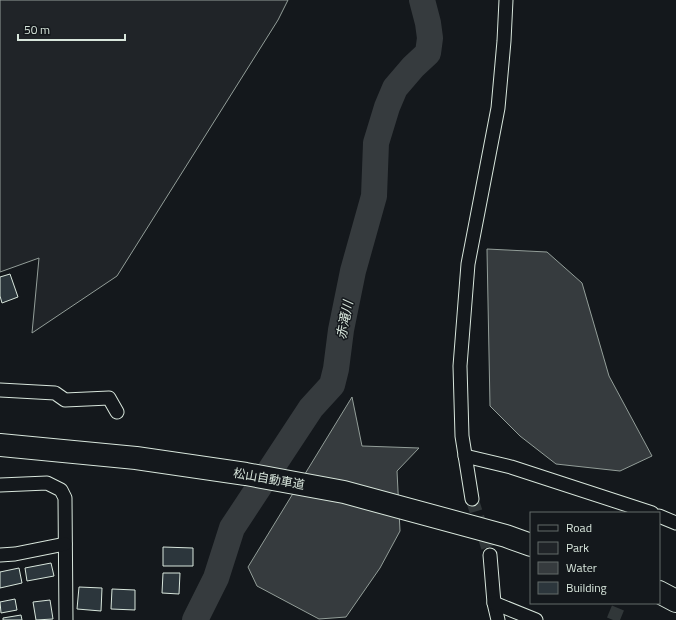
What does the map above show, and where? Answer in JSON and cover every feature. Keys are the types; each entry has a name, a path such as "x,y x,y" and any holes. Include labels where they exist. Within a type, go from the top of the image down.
{"highway":[{"name":"松山自動車道","path":"0,446 155,460 246,474 344,492 506,536 530,545"},
{"path":"0,458 155,460"},
{"path":"660,593 676,601"}],"street":[{"path":"472,499 462,436 460,366 468,264 498,108 506,0"},
{"path":"0,390 55,393 65,400 109,398 117,412"},
{"path":"465,456 518,470 649,512"},
{"path":"0,485 47,483 62,490 65,498 66,620"},
{"path":"660,516 676,523"},
{"path":"0,555 15,554 65,544"},
{"path":"490,555 494,603 498,620"},
{"path":"494,603 536,620"}],"green space":[{"path":"0,0 288,0 278,20 117,276 32,333 39,258 0,272"}],"water":[{"path":"487,249 547,252 582,283 609,376 652,456 620,471 556,464 520,436 490,406"},
{"path":"352,397 362,446 419,448 397,471 400,531 380,568 346,617 319,619 257,586 248,567"}],"building":[{"path":"10,274 18,297 2,303 0,296 0,277"},
{"path":"163,547 193,548 193,566 163,566"},
{"path":"51,563 54,576 27,581 25,568"},
{"path":"19,568 22,583 0,588 0,572"},
{"path":"163,573 180,573 179,594 162,593"},
{"path":"79,587 102,588 101,611 77,609"},
{"path":"112,589 135,590 135,610 111,609"},
{"path":"15,599 17,610 1,613 0,602"},
{"path":"50,600 53,619 36,620 33,602"},
{"path":"21,615 22,620 3,620 3,618"}],"waterway":[{"name":"赤滝川","path":"195,620 216,578 232,528 311,408 332,385 353,271 374,196 376,143 387,107 395,88 413,67 428,53 430,38 422,0"}],"tunnel":[{"path":"472,499 490,555"},
{"path":"613,620 620,604"}]}
